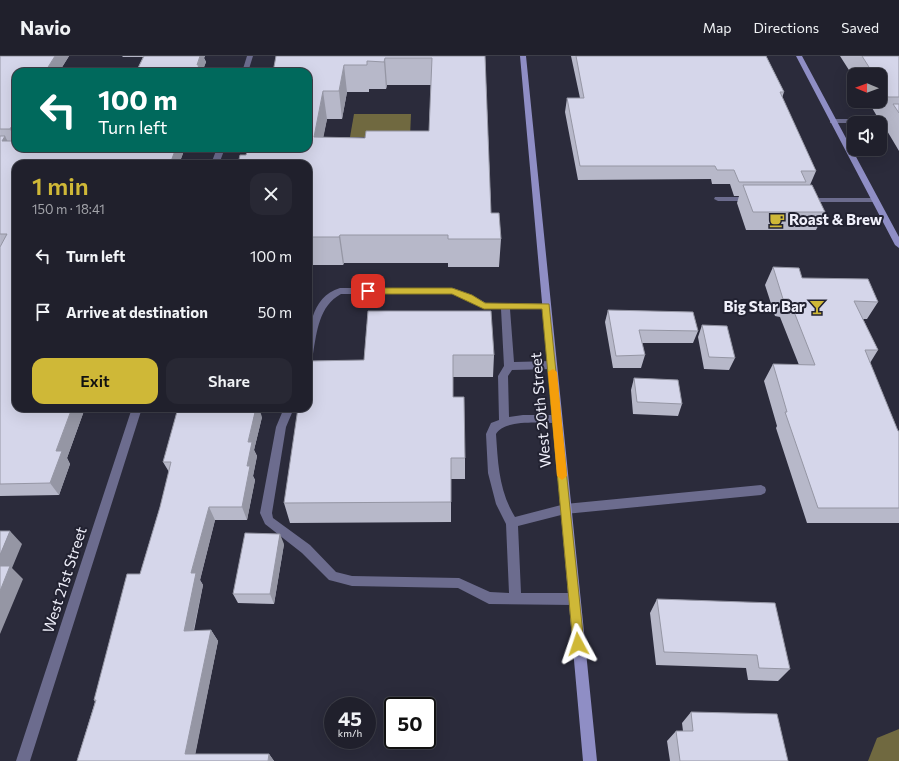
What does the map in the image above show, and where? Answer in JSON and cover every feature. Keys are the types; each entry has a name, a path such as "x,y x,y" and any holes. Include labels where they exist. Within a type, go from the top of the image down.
{"main road":[{"name":"West 20th Street","path":"523,56 590,761"},
{"path":"799,56 899,245"}],"street":[{"path":"246,68 250,56"},
{"path":"833,121 899,121"},
{"path":"718,199 756,199"},
{"path":"795,200 875,200"},
{"path":"312,339 321,304 331,294 340,291 452,291 469,297 484,306 546,306"},
{"path":"504,422 502,390 503,376 509,366 505,306"},
{"path":"509,366 552,365"},
{"name":"West 21st Street","path":"23,761 136,412"},
{"path":"287,412 281,427 266,513 268,521 306,549 333,576 352,581 459,583 489,598 574,600"},
{"path":"515,599 512,523 501,504 493,473 491,434 496,426 504,422 523,419 557,419"},
{"path":"512,523 565,509 761,490"}],"shaded area":[{"path":"354,114 411,114 410,137 350,137"}],"building":[{"path":"0,56 55,56 48,68 12,68 12,126 10,129 0,129"},
{"path":"144,56 200,56 197,65 199,65 198,68 138,68"},
{"path":"276,56 485,56 491,213 499,213 501,239 448,239 448,235 340,235 339,237 312,237 312,160 239,160 240,155 246,155 247,152 312,152 312,68 274,68","holes":["385,58 432,58 429,131 366,131 365,138 314,137 323,91 339,91 344,65 367,65 367,61 384,62"]},
{"path":"576,56 766,56 784,92 780,92 816,171 801,171 806,182 739,182 734,170 717,170 715,166 580,166 567,98 584,98"},
{"path":"862,56 899,56 899,97 888,97 887,95 887,68 870,68"},
{"path":"893,104 899,104 899,113"},
{"path":"0,136 5,136 2,141 12,141 12,152 174,152 172,160 12,160 12,412 71,412 56,451 62,451 50,483 0,484 0,247 7,234 0,234"},
{"path":"743,185 812,185 825,212 753,212"},
{"path":"773,267 799,268 802,278 868,279 878,302 854,301 878,350 865,350 899,431 899,508 818,508 785,412 787,412 773,364 815,365 789,299 783,299"},
{"path":"608,310 693,312 698,331 639,330 645,355 616,356"},
{"path":"368,311 491,311 494,355 453,355 453,397 464,397 465,458 451,458 451,502 284,503 297,412 312,412 312,361 364,360"},
{"path":"702,325 727,326 735,358 709,357"},
{"path":"634,378 678,380 682,404 637,402"},
{"path":"177,412 255,412 248,442 252,442 247,466 250,466 242,507 209,507 191,573 196,573 184,631 211,630 185,754 269,754 268,761 77,761 96,700 94,700 127,574 140,574 160,507 171,462 163,462"},
{"path":"0,531 10,531 0,555"},
{"path":"245,533 280,534 270,594 233,594"},
{"path":"0,566 10,566 0,591"},
{"path":"657,599 775,603 790,669 759,668 757,655 664,652"},
{"path":"691,712 777,714 788,761 680,761 676,731 693,731"}],"slow traffic":[{"path":"553,372 562,476"}],"place":[{"name":"Roast & Brew","path":"777,220"},
{"name":"Big Star Bar","path":"817,307"}],"route":[{"path":"368,291 452,291 469,297 484,306 546,306 578,644"}]}
